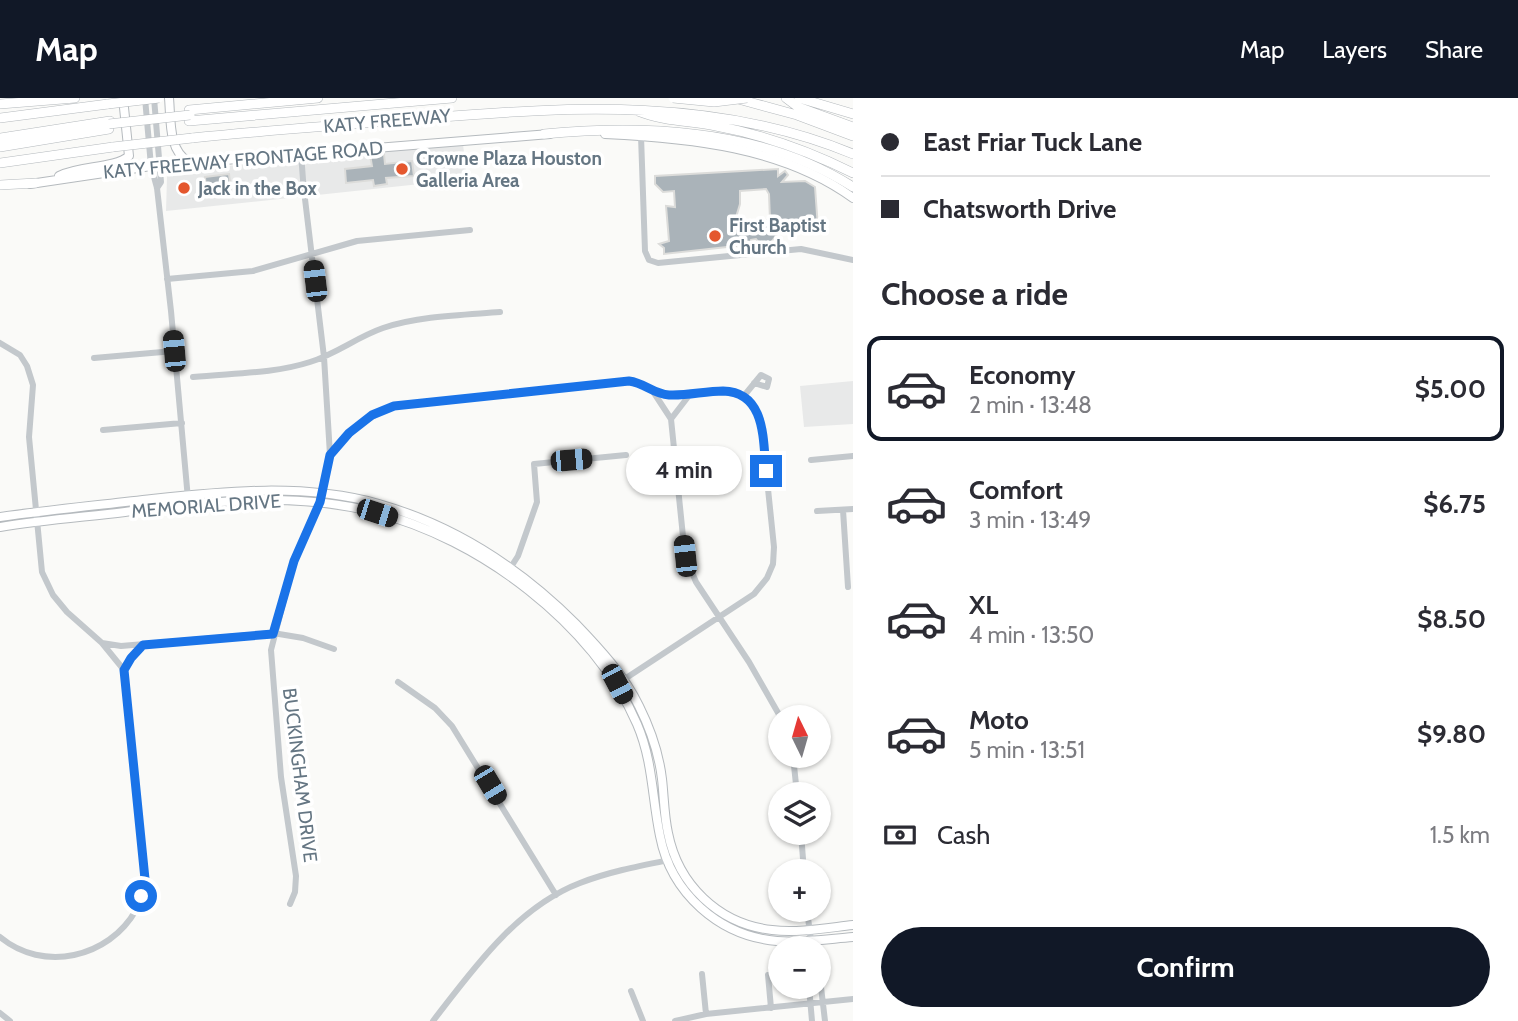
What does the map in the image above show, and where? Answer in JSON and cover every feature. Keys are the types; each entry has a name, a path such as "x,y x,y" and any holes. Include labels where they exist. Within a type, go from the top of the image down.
{"highway":[{"path":"0,104 75,98"},
{"path":"0,118 156,98"},
{"path":"0,138 318,98"},
{"path":"189,115 390,98"},
{"path":"189,115 452,98"},
{"path":"673,98 714,102 747,98"},
{"path":"734,98 797,115 853,136"},
{"path":"786,98 798,107 853,127"},
{"path":"799,98 853,114"},
{"path":"629,107 657,118 716,126 758,136 816,156 853,176"},
{"name":"KATY FREEWAY","path":"0,163 192,138 535,109 629,107 705,112 763,122 810,136 853,154"},
{"path":"0,146 109,124"},
{"path":"544,134 611,129 654,131 742,143 801,160 853,187"},
{"path":"0,188 36,183"}],"main road":[{"path":"51,181 73,169 120,162 128,158 123,98"},
{"path":"169,98 174,146 183,159 191,162"},
{"name":"KATY FREEWAY FRONTAGE ROAD","path":"36,183 191,162 544,134 641,136 719,147 781,161 818,177 853,198"},
{"name":"MEMORIAL DRIVE","path":"0,527 35,517 95,506 188,500 321,498 422,523 509,571 621,682 639,705 650,746 677,883 692,900 721,923 768,939"},
{"name":"MEMORIAL DRIVE","path":"0,517 96,516 188,500"},
{"path":"95,506 96,516"},
{"name":"MEMORIAL DRIVE","path":"671,860 708,903 732,918 773,930 809,930 853,925"},
{"name":"MEMORIAL DRIVE","path":"831,942 853,937"}],"street":[{"path":"145,98 155,166 161,182 157,188 188,500"},
{"path":"155,166 156,98"},
{"path":"641,136 642,209 645,251 649,260 658,263 801,249 853,260"},
{"name":"BUCKINGHAM DRIVE","path":"290,904 296,876 276,734 271,650 294,561 321,498 330,455 324,357 301,153"},
{"path":"167,279 253,271 357,241 470,230"},
{"path":"193,377 281,369 324,357 356,338 386,327 437,318 500,312"},
{"path":"0,343 20,355 32,376 34,393 29,437 42,572 53,595 102,643 124,670 145,879 136,910 122,929 97,947 80,954 49,958 26,952 0,937"},
{"path":"94,358 174,351"},
{"path":"330,455 349,433 372,415 394,406 629,381 641,383 654,393 671,419 685,556 696,582 749,662 774,705"},
{"path":"743,397 754,383"},
{"path":"621,682 718,619 763,586 772,564 774,547 761,421 756,408 743,397 726,391 654,393"},
{"path":"671,419 691,393"},
{"path":"103,430 182,423"},
{"path":"509,571 518,556 537,502 534,464 626,455"},
{"path":"811,460 853,456"},
{"path":"817,511 853,509"},
{"path":"843,510 848,587"},
{"path":"102,643 143,645 273,634 303,638 334,649"},
{"path":"124,670 143,645"},
{"path":"398,682 435,708 452,726 556,895"},
{"path":"433,1021 470,973 498,943 556,895 579,883 613,872 671,860"},
{"path":"808,922 810,936"},
{"path":"702,974 706,1014"},
{"path":"631,992 643,1021"},
{"path":"770,999 771,1008"},
{"path":"809,999 811,1021"},
{"path":"822,999 825,1021"},
{"path":"675,1021 706,1014 853,999"},
{"path":"0,1013 10,1021"}],"shaded area":[{"path":"463,144 467,179 166,211 167,177 172,171"},
{"path":"853,381 853,424 804,427 800,386"}],"building":[{"name":"Crowne Plaza Houston Galleria Area","path":"384,154 385,164 412,161 414,176 386,178 387,184 374,186 373,180 346,183 345,169 372,166 370,155"},
{"path":"778,169 778,176 785,171 788,175 782,182 805,181 815,187 818,228 781,229 770,244 760,244 756,239 744,245 741,241 736,246 664,254 664,248 659,244 669,241 666,206 675,207 674,191 663,192 655,184 655,176","holes":["766,189 769,194 770,220 734,224 740,204 740,191"]},
{"path":"229,174 231,189 206,192 205,177"}],"place":[{"name":"Crowne Plaza Houston Galleria Area","path":"402,169"},
{"name":"Jack in the Box","path":"184,188"},
{"name":"First Baptist Church","path":"715,236"}],"route":[{"path":"141,896 145,879 124,670 143,645 273,634 294,561 320,502 330,455 349,433 372,415 394,406 629,381 641,383 654,393 671,395 726,391 748,400 756,408 761,421 766,471"}]}
